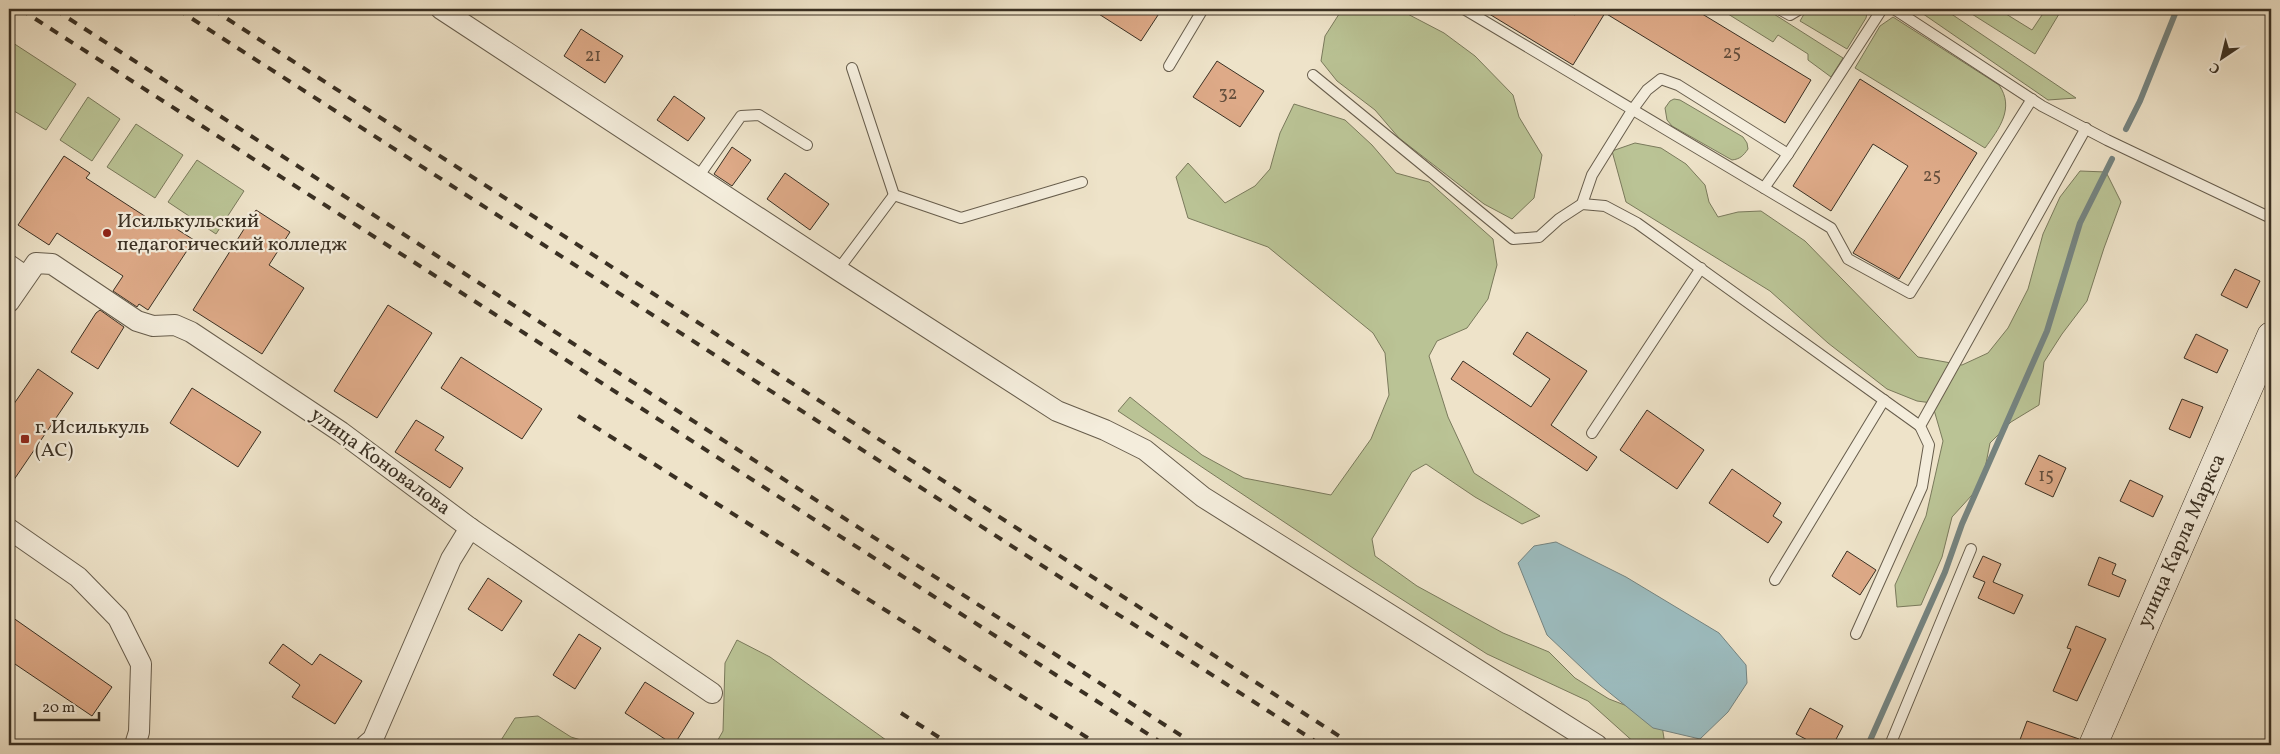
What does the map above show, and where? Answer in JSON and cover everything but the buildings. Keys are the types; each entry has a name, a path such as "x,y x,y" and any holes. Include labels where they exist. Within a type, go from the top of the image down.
{"street":[{"path":"441,9 838,270 1057,411 1105,430 1145,450 1203,497 1597,745"},
{"name":"улица Коновалова","path":"23,268 52,264 137,320 153,326 175,325 191,332 342,432 470,528 712,694"},
{"path":"9,302 23,268"},
{"name":"улица Карла Маркса","path":"2093,745 2271,336"},
{"path":"366,745 372,739 451,559 470,528"},
{"path":"9,529 78,577 118,618 141,664 139,732 135,745"}],"lane":[{"path":"1169,66 1203,9"},
{"path":"1464,9 1831,228 1848,259 1910,293 2032,99"},
{"path":"1779,9 1790,15 1800,9"},
{"path":"1764,188 1882,9"},
{"path":"1894,9 2032,99 2086,128 2271,218"},
{"path":"852,68 894,195"},
{"path":"1313,74 1513,239 1539,237 1559,218 1582,204 1606,206 1637,223 1920,426 1929,445 1922,488 1856,634"},
{"path":"1582,204 1592,175 1633,109 1647,90 1661,79 1678,85 1788,154"},
{"path":"698,177 741,116 759,115 807,144"},
{"path":"1920,426 2086,128"},
{"path":"894,195 961,218 1082,182"},
{"path":"838,270 894,195"},
{"path":"1592,433 1701,268"},
{"path":"1775,580 1884,400"},
{"path":"1890,745 1970,549"}],"green space":[{"path":"1720,9 1766,9 1843,58 1831,77 1808,60 1808,54 1778,35 1773,42"},
{"path":"1807,9 1868,9 1866,18 1847,49 1800,21"},
{"path":"1916,9 1944,9 2076,98 2048,100"},
{"path":"1964,9 1998,9 2032,30 2046,9 2062,9 2035,54"},
{"path":"1400,10 1444,33 1475,56 1513,95 1519,117 1542,155 1534,198 1512,219 1484,204 1399,138 1375,110 1337,81 1321,61 1325,36 1341,11"},
{"path":"1893,17 1999,85 2006,102 2005,110 2000,126 1985,148 1855,68 1880,26"},
{"path":"10,41 76,84 46,130 9,108"},
{"path":"88,97 120,119 92,161 60,140"},
{"path":"1674,99 1680,100 1743,137 1748,149 1745,154 1732,160 1672,126 1667,120 1665,108"},
{"path":"1294,104 1345,120 1372,145 1396,173 1429,182 1493,239 1497,265 1488,299 1467,328 1437,341 1429,356 1448,417 1474,473 1540,516 1522,524 1475,497 1426,464 1412,472 1372,539 1375,556 1417,586 1503,633 1549,652 1575,678 1609,699 1661,719 1665,745 1637,745 1588,701 1487,654 1353,568 1118,411 1130,397 1202,455 1244,478 1331,495 1371,439 1389,395 1385,353 1373,333 1268,247 1188,218 1176,177 1188,163 1225,203 1255,186 1270,169 1280,133"},
{"path":"136,124 183,155 155,198 107,167"},
{"path":"1635,143 1661,148 1686,164 1705,185 1709,202 1718,217 1738,212 1761,211 1805,241 1918,357 1962,365 1988,353 2008,328 2028,289 2043,234 2060,197 2080,171 2106,172 2121,202 2087,301 2044,362 2039,405 2011,422 1990,443 1982,484 1952,517 1942,557 1921,605 1897,607 1895,585 1926,516 1943,441 1932,403 1917,401 1887,389 1828,343 1770,291 1626,202 1612,151"},
{"path":"197,160 244,191 216,234 168,202"},
{"path":"737,640 770,657 893,745 715,745 723,731 725,663"},
{"path":"538,716 571,737 597,745 498,745 515,718"}],"water":[{"path":"1556,542 1626,577 1719,633 1746,665 1747,683 1728,712 1700,739 1653,728 1600,685 1547,635 1518,563 1534,546"}],"waterway":[{"path":"2126,129 2140,101 2177,9"},
{"path":"1868,745 1945,572 1962,524 2047,331 2080,223 2112,159"}],"railway":[{"path":"20,9 1165,745"},
{"path":"54,9 1196,745"},
{"path":"177,9 1321,745"},
{"path":"212,9 1353,745"},
{"path":"578,416 1099,745"},
{"path":"901,713 951,745"}],"place":[{"name":"Исилькульский педагогический колледж","path":"107,233"},
{"name":"г. Исилькуль (АС)","path":"25,439"}]}
